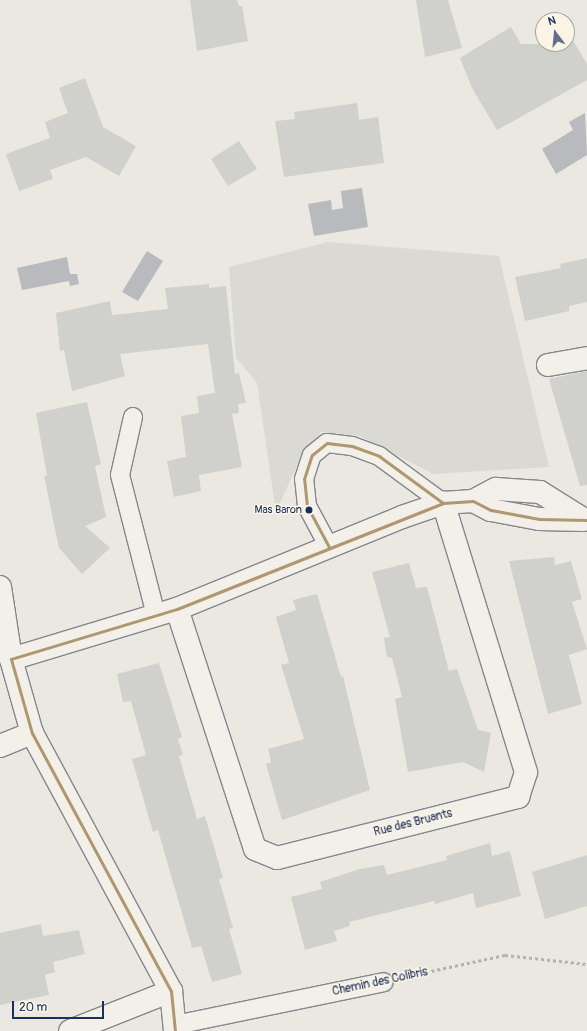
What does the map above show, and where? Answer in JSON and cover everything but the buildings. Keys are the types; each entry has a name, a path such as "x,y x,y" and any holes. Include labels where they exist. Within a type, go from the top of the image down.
{"street":[{"path":"548,365 587,358"},
{"path":"11,659 177,609 443,503 473,501 496,489 540,492 585,520"},
{"name":"Rue des Bruants","path":"177,609 255,849 277,858 518,797 526,772 443,503"},
{"path":"0,587 11,659 32,733 171,990 175,1028"},
{"path":"0,746 32,733"},
{"path":"70,1031 171,990"}],"lane":[{"path":"133,417 120,475 156,615"},
{"path":"329,548 307,506 304,479 312,456 327,443 352,446 379,456 443,503"},
{"name":"Chemin des Colibris","path":"175,1028 384,982"}],"path":[{"name":"Chemin des Colibris","path":"384,982 504,955 587,964"}],"shaded area":[{"path":"585,113 587,155 556,174 542,149 573,130 569,122"},
{"path":"362,188 368,227 314,236 308,204 331,200 332,210 343,208 341,191"},
{"path":"328,242 499,256 549,467 433,474 360,436 321,432 298,463 276,512 257,383 236,358 229,267"},
{"path":"147,251 163,261 138,301 122,292"},
{"path":"67,257 70,274 77,274 79,284 70,286 69,281 22,290 17,268"}],"transit line":[{"path":"329,547 307,506 304,479 312,455 327,443 352,446 379,456 443,503"},
{"path":"11,659 177,609 443,503 473,501 491,510 539,519 587,520"},
{"path":"11,659 32,733 171,991 175,1031"}],"place":[{"name":"Mas Baron","path":"309,510"}]}
